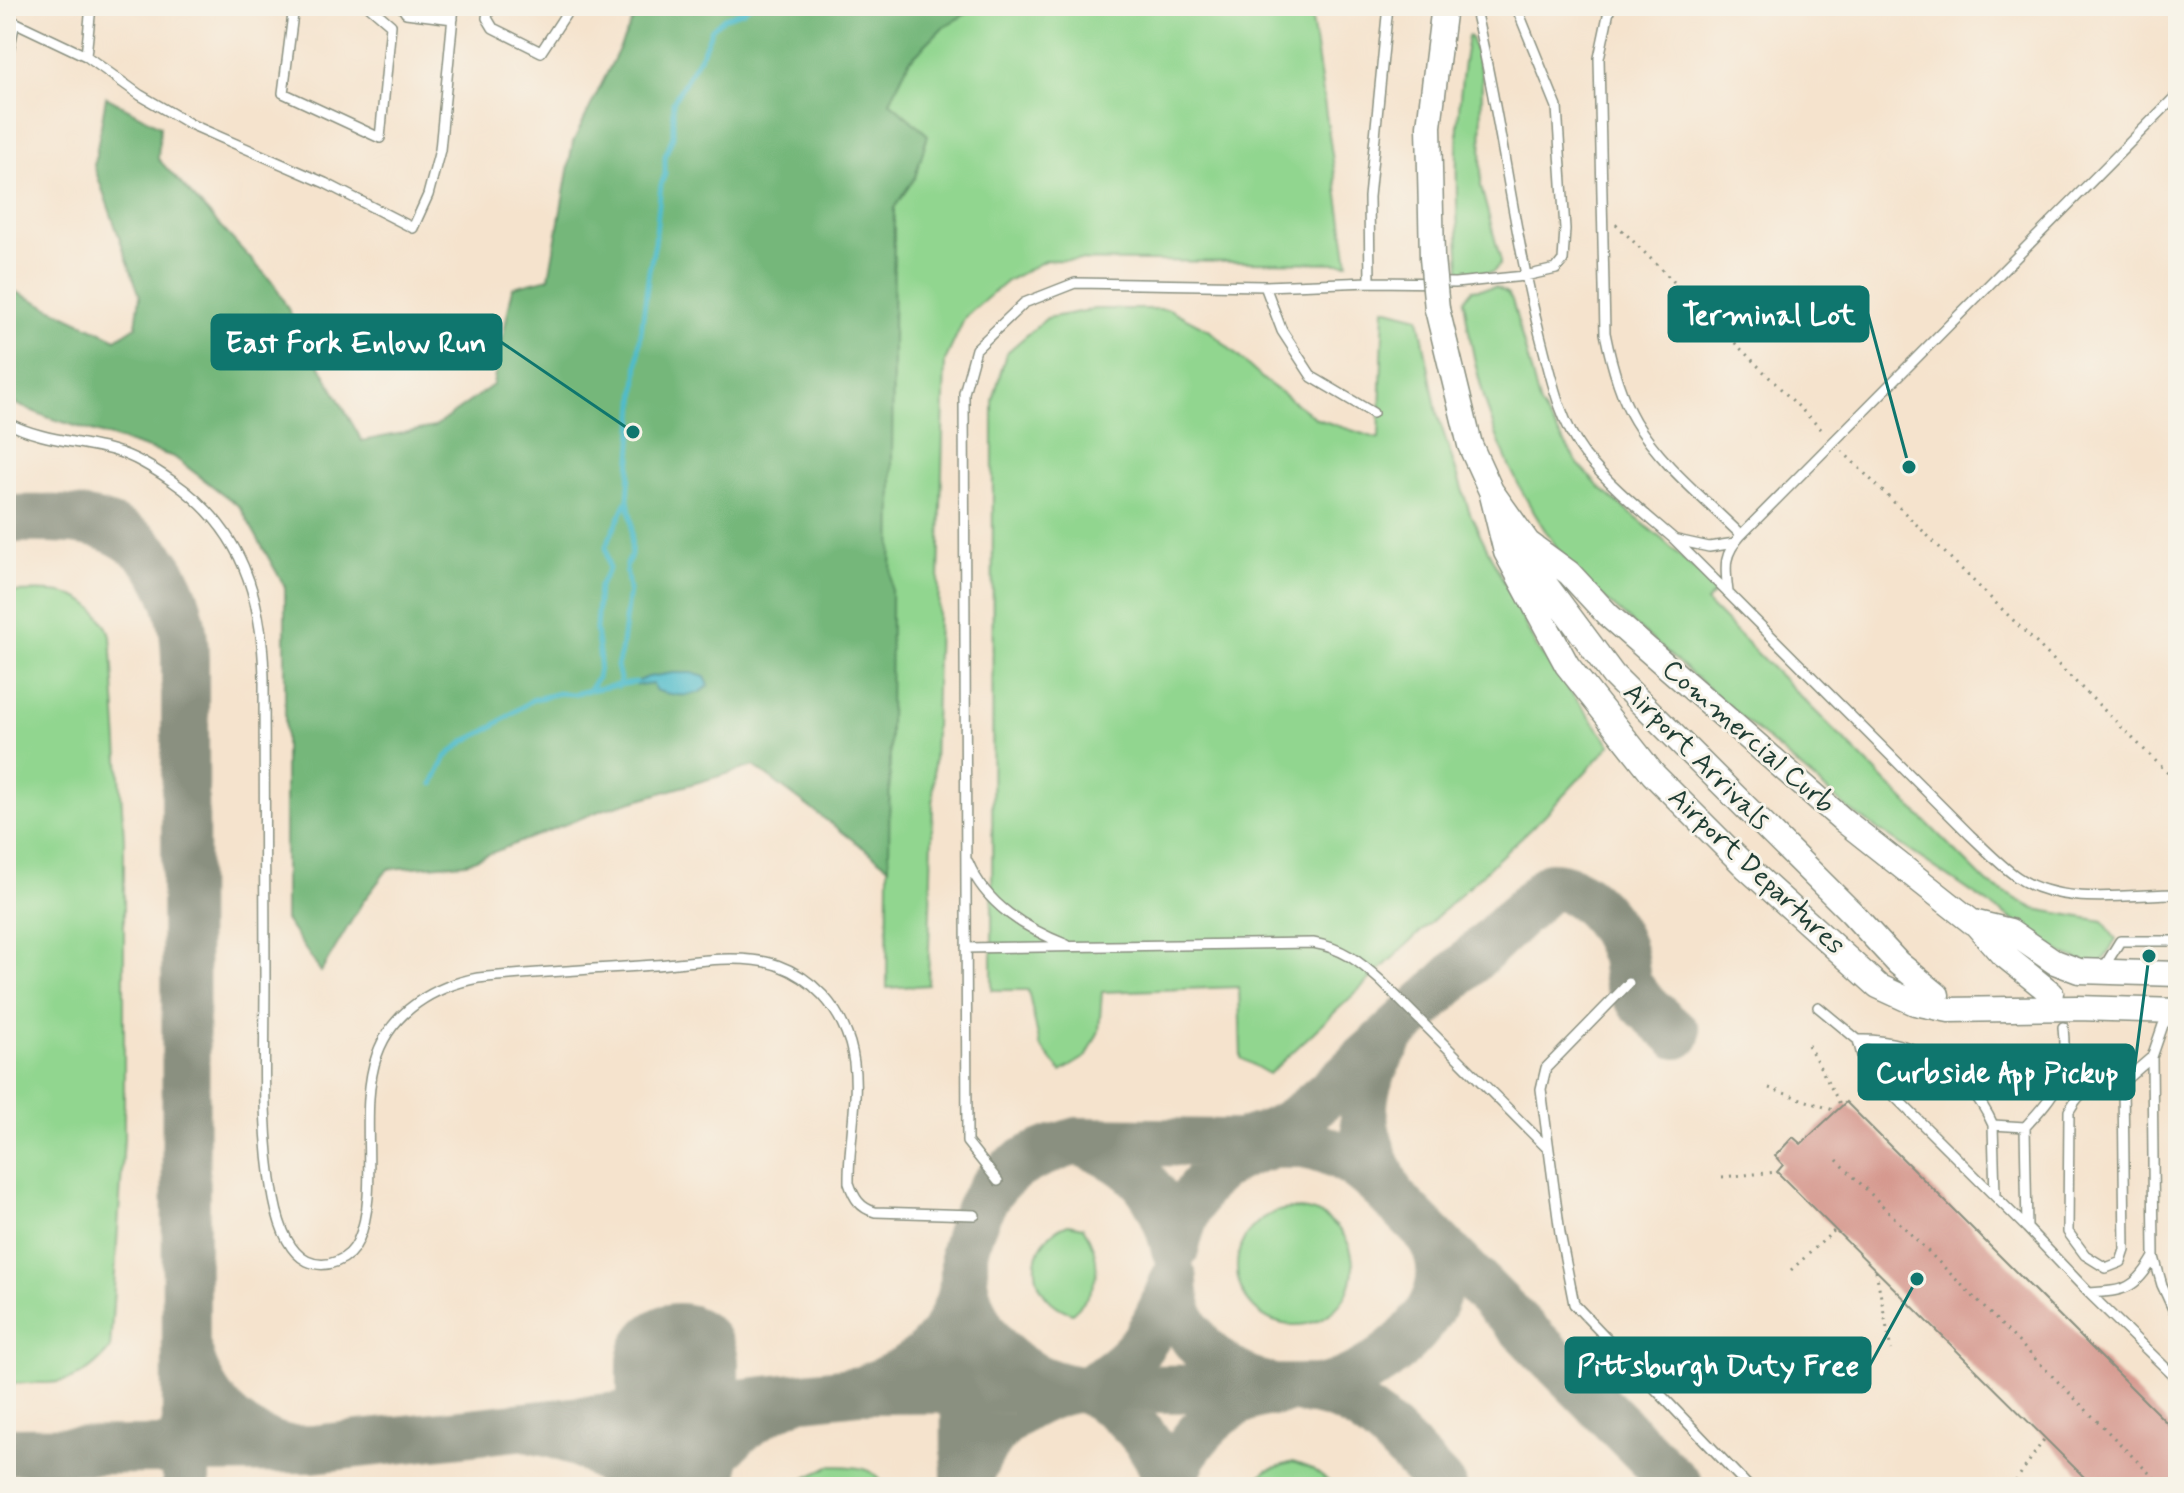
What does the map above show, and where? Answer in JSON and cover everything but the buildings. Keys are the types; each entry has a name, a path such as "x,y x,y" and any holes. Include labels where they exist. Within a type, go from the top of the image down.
{"street":[{"path":"1444,6 1429,126 1432,258 1437,309 1470,445 1491,491"},
{"name":"Airport Arrivals","path":"1491,491 1528,543 1537,573 1613,675 1898,963 1937,995"},
{"name":"Airport Departures","path":"1491,491 1506,552 1567,665 1653,774 1746,867 1878,986 1915,1003 1949,1010 2077,1008 2176,1012"},
{"name":"Commercial Curb","path":"1528,543 1569,573 1608,615 1843,820 1931,892 1974,922 2001,953 2051,993"},
{"name":"Commercial Curb","path":"1974,922 2010,931 2055,962 2079,971 2178,974"}],"lane":[{"path":"86,56 91,6"},
{"path":"294,6 283,93 380,138 391,25 369,6"},
{"path":"401,6 406,13 453,19"},
{"path":"6,64 10,20 86,56 140,95 190,124 325,183 413,228 428,195 440,150 454,6"},
{"path":"489,6 487,18 493,28 541,52 571,6"},
{"path":"1370,282 1369,197 1388,6"},
{"path":"1474,6 1490,69 1525,276 1563,417 1585,455 1728,592 1970,835 2018,878 2043,889 2076,895 2178,894"},
{"path":"998,1181 967,1142 964,393 976,349 1024,303 1075,283 1265,286 1455,283 1525,276 1556,269 1563,260 1565,229 1557,107 1516,6"},
{"path":"1610,6 1599,58 1605,333 1612,367 1623,398 1652,447 1738,539"},
{"path":"1728,592 1726,560 1738,539 2178,94"},
{"path":"1265,286 1282,331 1312,377 1373,413"},
{"path":"6,422 29,433 126,455 158,472 191,495 216,519 240,556 248,576 259,615 264,677 268,1153 274,1202 292,1247 299,1255 315,1263 331,1263 347,1256 358,1244 366,1206 369,1094 373,1068 388,1032 425,997 451,984 478,978 690,962 767,962 804,979 829,1002 845,1030 853,1060 855,1088 849,1183 852,1193 863,1207 875,1212 975,1215"},
{"path":"1674,539 1709,547 1738,539"},
{"path":"966,856 977,880 998,905 1029,928 1070,946"},
{"path":"2100,973 2120,941 2178,941"},
{"path":"966,948 1313,943 1340,950 1359,960 1381,981 1549,1150"},
{"path":"1629,983 1546,1068 1541,1089 1560,1233 1574,1304 1749,1487"},
{"path":"1818,1007 1858,1040 1863,1060 1872,1074 2178,1380"},
{"path":"2176,1012 2163,1025 2152,1057 2154,1257 2162,1285 2178,1320"},
{"path":"2027,1228 2025,1127 2047,1103 2058,1084 2064,1068 2063,1027"},
{"path":"1858,1040 1898,1042 1939,1060 1984,1103 1993,1125 1995,1196"},
{"path":"2123,1082 2125,1250 2121,1262 2106,1268 2085,1255 2068,1232 2069,1111 2078,1095 2096,1084 2123,1082 2152,1057"},
{"path":"1993,1125 2025,1127"},
{"path":"2089,1293 2127,1289 2142,1278 2154,1257"}],"path":[{"path":"1602,210 2178,783"},
{"path":"1808,1045 1841,1106"},
{"path":"1769,1088 1836,1111"},
{"path":"1837,1160 2163,1487"},
{"path":"1722,1177 1777,1172"},
{"path":"1791,1270 1835,1230"},
{"path":"1876,1271 1891,1350"},
{"path":"2020,1487 2015,1482 2045,1438"}],"green space":[{"path":"640,6 980,6 943,27 909,61 890,102 928,135 915,177 894,208 889,867 754,766 602,810 466,863 388,869 362,903 321,972 285,920 285,587 240,507 174,457 47,417 6,400 6,287 116,339 136,326 140,296 94,166 106,97 160,126 158,159 274,284 362,441 434,427 493,385 513,287 549,278 573,142"},
{"path":"980,6 1310,6 1348,263 1046,260 1007,281 965,317 945,361 928,985 887,988 894,208 915,177 928,135 889,102 909,61 943,27"},
{"path":"1468,36 1471,37 1482,75 1481,187 1500,264 1493,272 1465,275 1460,271 1457,153 1460,95"},
{"path":"1496,287 1512,300 1540,405 1579,465 1600,488 1715,588 1716,592 1706,602 1988,884 2035,909 2103,921 2116,940 2101,964 2063,954 1848,809 1577,575 1553,543 1515,478 1488,412 1478,377 1464,300 1472,290"},
{"path":"1384,308 1419,317 1437,413 1471,516 1537,648 1611,745 1544,816 1269,1074 1241,1058 1239,987 1102,992 1099,1031 1087,1056 1061,1072 1040,1046 1028,990 992,990 993,401 1006,353 1047,318 1095,309 1169,309 1209,330 1264,380 1317,419 1379,439"},
{"path":"6,592 55,592 81,599 102,619 111,636 124,838 124,1138 110,1349 75,1378 51,1383 6,1383"},
{"path":"1295,1209 1317,1213 1336,1226 1349,1245 1353,1267 1349,1289 1336,1308 1317,1321 1295,1325 1273,1321 1254,1308 1241,1289 1237,1267 1241,1245 1254,1226 1273,1213"},
{"path":"1068,1224 1083,1227 1096,1262 1094,1284 1072,1313 1046,1296 1036,1270 1037,1256 1043,1243 1053,1232"},
{"path":"1293,1462 1312,1469 1336,1487 1248,1487 1267,1470"},
{"path":"829,1466 868,1471 875,1474 884,1487 789,1487"}],"water":[{"path":"673,673 705,677 709,685 698,693 676,695 655,690 653,684 637,685 636,682 648,677"}],"waterway":[{"path":"433,784 446,757 465,741 486,731 532,700 589,690 597,678 600,661 596,629 599,586 609,569 606,546 628,499 639,348 665,174 665,156 673,136 673,102 703,51 712,29 724,18 749,6"},
{"path":"618,687 617,666 629,590 626,567 631,555 632,523 628,500"},
{"path":"590,690 636,682"}],"taxiway":[{"path":"6,519 86,522 130,539 161,570 179,611 185,658 186,1487"},
{"path":"1249,1140 1283,1127 1312,1106 1550,886 1575,892 1596,908 1618,942 1633,992 1677,1035"},
{"path":"1388,1043 1368,1082 1364,1117 1372,1153 1389,1191"},
{"path":"965,1487 964,1252 971,1228 990,1191 1002,1177 1034,1157 1077,1141 1303,1144 1341,1156 1381,1187 1680,1487"},
{"path":"1085,1144 1120,1161 1145,1183 1163,1212 1175,1249 1187,1212 1204,1183 1230,1161 1267,1146"},
{"path":"6,1451 313,1449 860,1390 1323,1388 1371,1368 1415,1331 1431,1309 1439,1284 1439,1260 1428,1235"},
{"path":"1085,1389 1119,1368 1142,1344 1159,1316 1174,1280 1176,1301 1183,1321 1208,1354 1244,1378 1284,1390 1239,1402 1213,1420 1191,1444 1174,1487"},
{"path":"868,1387 904,1370 932,1348 951,1320 964,1282 978,1322 1001,1354 1034,1376 1074,1389 1037,1401 1006,1422 982,1450 968,1486"},
{"path":"189,1353 202,1386 223,1414 250,1435 284,1448"},
{"path":"1082,1389 1111,1405 1137,1428 1157,1456 1169,1487"},
{"path":"1304,1390 1346,1401 1364,1412 1398,1440 1443,1487"},
{"path":"697,1487 713,1460 734,1436 758,1417 786,1402"},
{"path":"534,1430 563,1437 590,1449 636,1487"}],"runway":[{"path":"678,1364 678,1487"}],"place":[{"name":"East Fork Enlow Run","path":"633,432"},
{"name":"Terminal Lot","path":"1909,467"},
{"name":"Curbside App Pickup","path":"2149,956"},
{"name":"Pittsburgh Duty Free","path":"1917,1279"}]}
